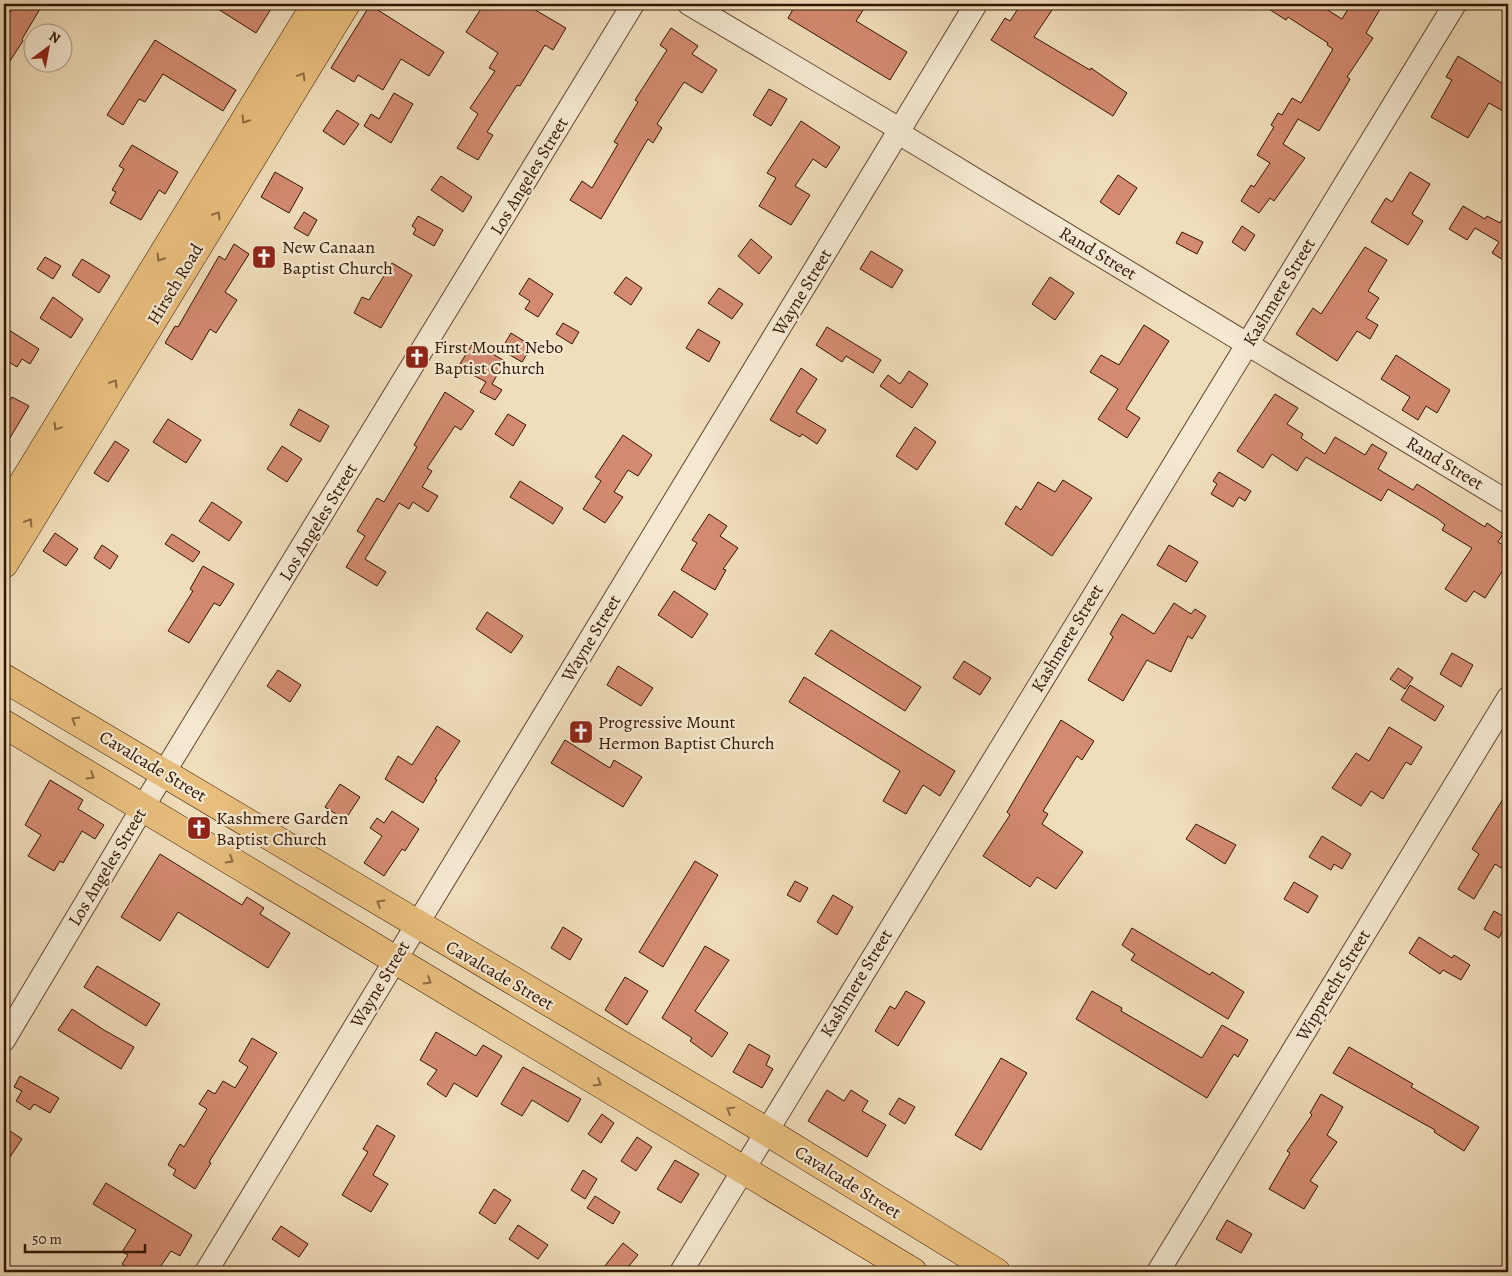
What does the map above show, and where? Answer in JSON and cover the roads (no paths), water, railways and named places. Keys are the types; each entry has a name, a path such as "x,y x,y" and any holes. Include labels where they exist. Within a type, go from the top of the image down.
{"main road":[{"name":"Hirsch Road","path":"4,564 316,4"},
{"name":"Hirsch Road","path":"4,514 346,4"},
{"name":"Cavalcade Street","path":"4,678 165,772 416,925 766,1131 996,1272"},
{"path":"4,724 913,1272"},
{"path":"566,1063 587,1025"},
{"path":"917,1272 939,1237"}],"street":[{"name":"Los Angeles Street","path":"4,1040 143,807 633,4"},
{"name":"Rand Street","path":"690,4 891,124 897,132 1508,502"},
{"name":"Wayne Street","path":"206,1272 976,4"},
{"name":"Kashmere Street","path":"681,1272 1455,4"},
{"name":"Wipprecht Street","path":"1158,1272 1508,698"}],"place":[{"name":"New Canaan Baptist Church","path":"264,257"},
{"name":"First Mount Nebo Baptist Church","path":"417,357"},
{"name":"Progressive Mount Hermon Baptist Church","path":"581,732"},
{"name":"Kashmere Garden Baptist Church","path":"199,828"}]}
